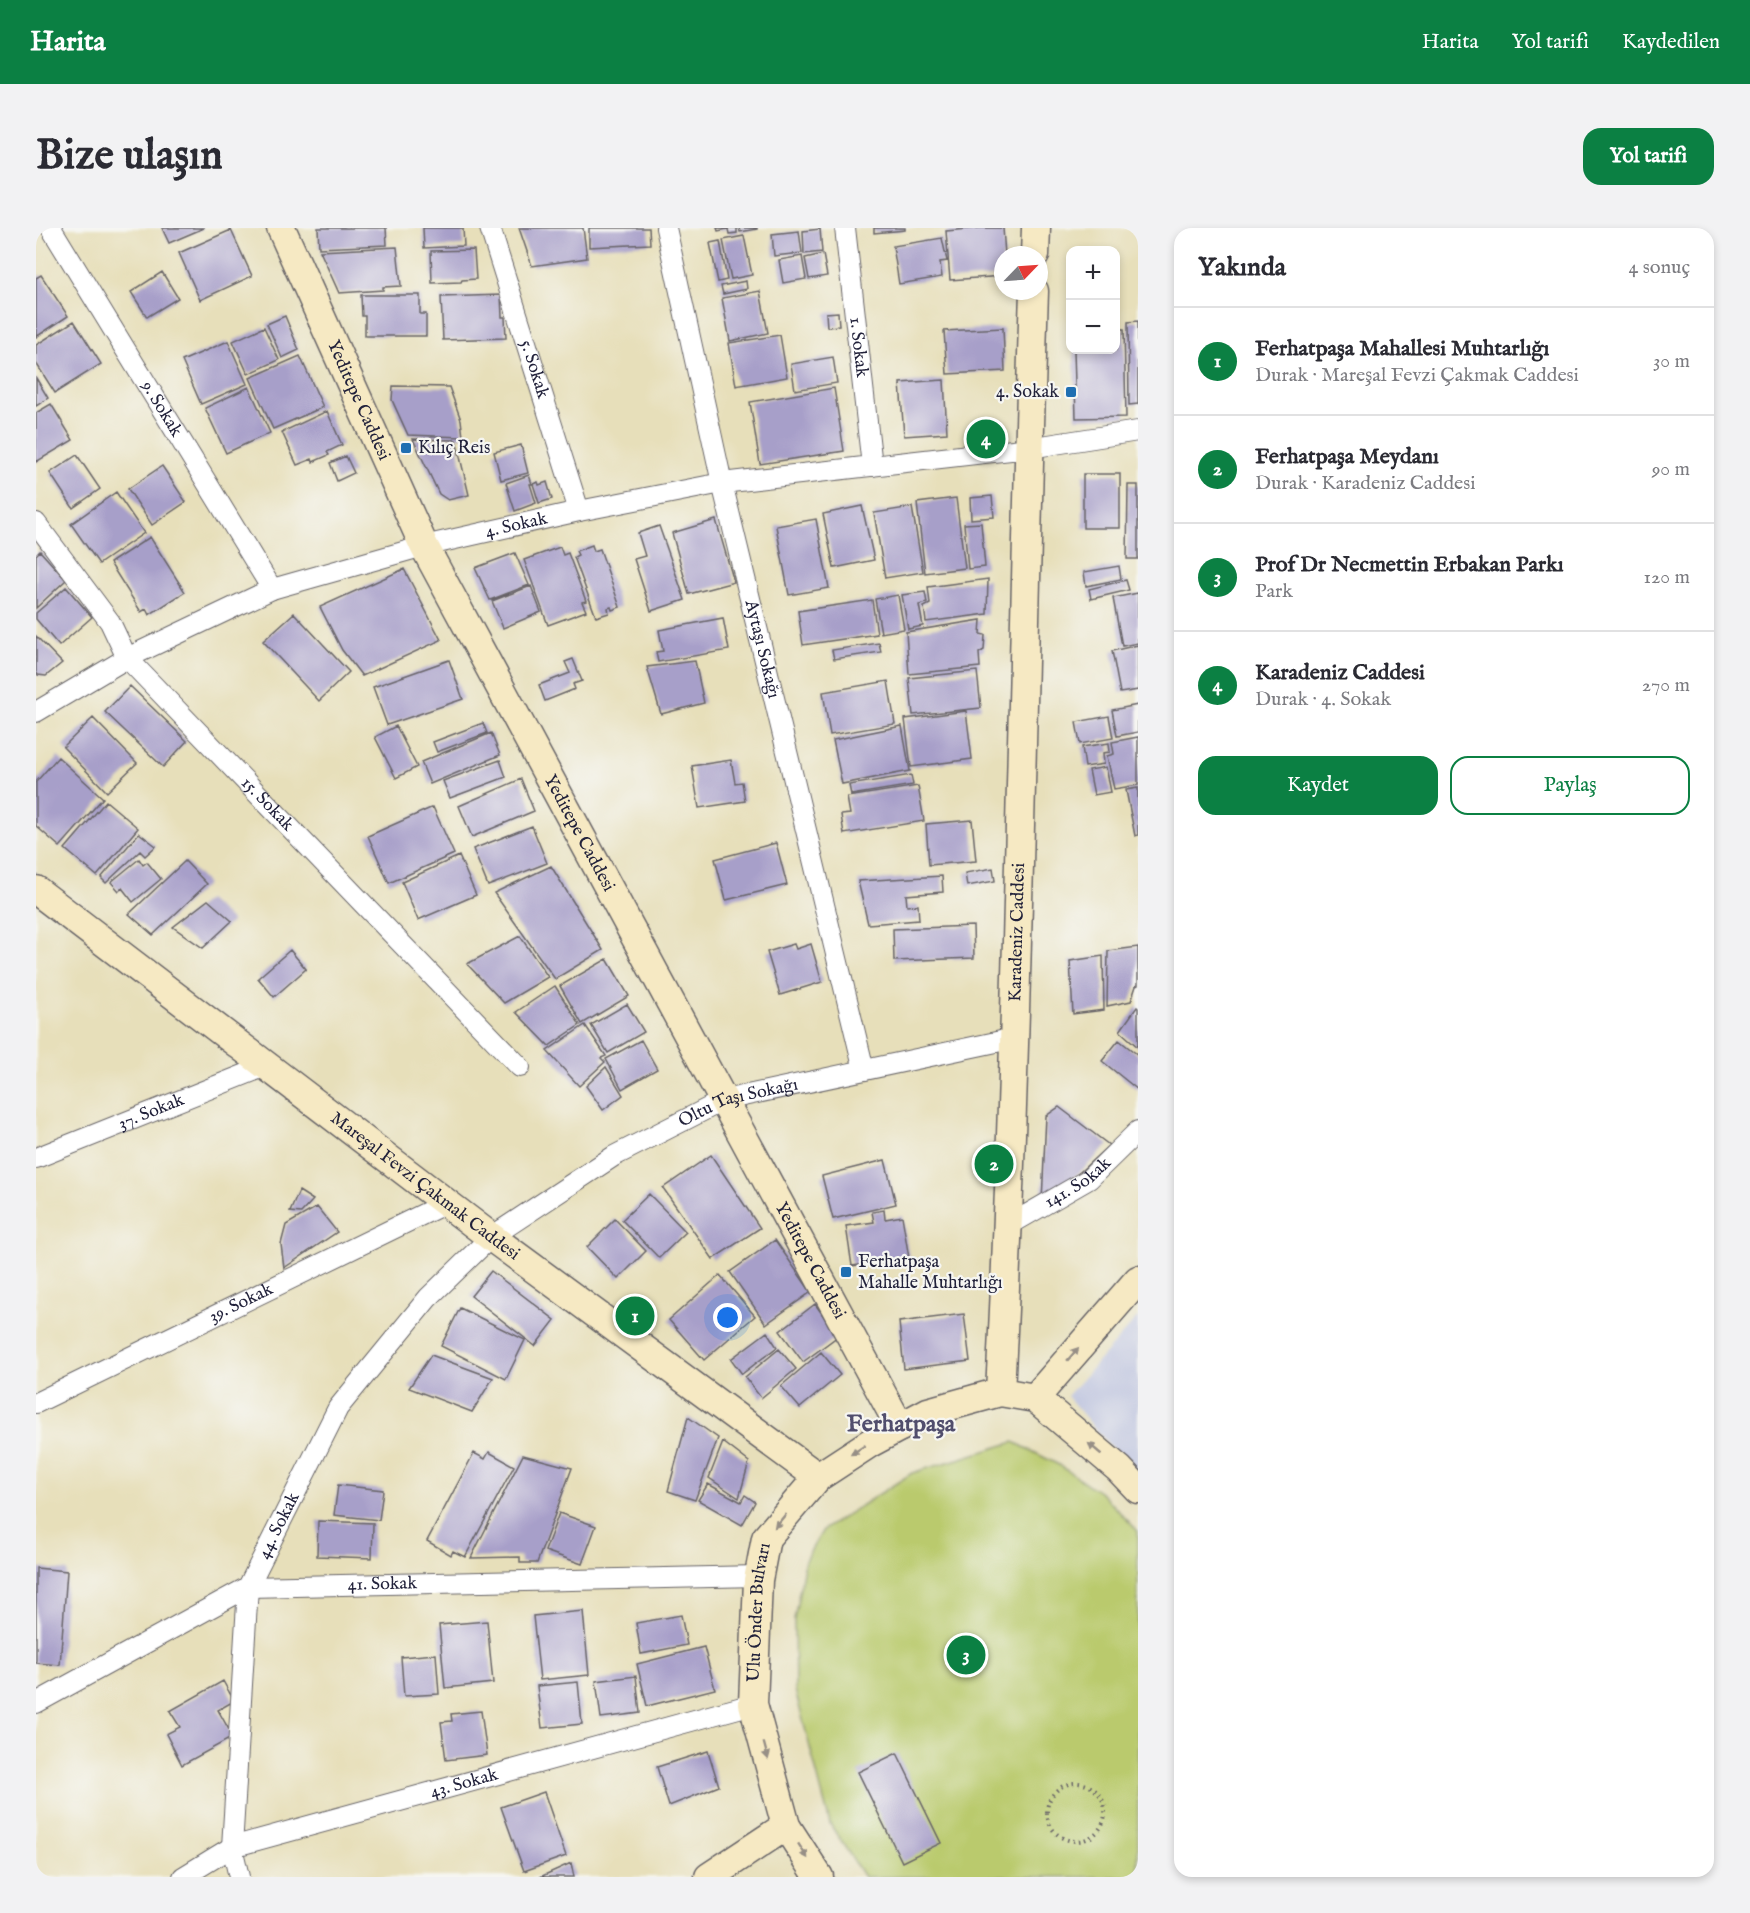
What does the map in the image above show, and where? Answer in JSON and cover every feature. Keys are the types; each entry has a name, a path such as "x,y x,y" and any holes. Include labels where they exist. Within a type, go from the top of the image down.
{"street":[{"name":"9. Sokak","path":"51,228 272,589"},
{"name":"Yeditepe Caddesi","path":"281,228 424,546 900,1427"},
{"name":"5. Sokak","path":"490,228 579,511"},
{"name":"Aytaşı Sokağı","path":"666,228 722,483 864,1070"},
{"name":"1. Sokak","path":"845,228 872,466"},
{"path":"1035,246 1036,228"},
{"name":"Karadeniz Caddesi","path":"1000,1392 1009,1225 1015,1038 1034,300"},
{"name":"4. Sokak","path":"36,712 127,658 272,589 424,546 579,511 722,483 1029,448 1138,431"},
{"name":"15. Sokak","path":"36,524 110,622 127,658 520,1067"},
{"name":"Mareşal Fevzi Çakmak Caddesi","path":"36,890 490,1237 818,1477"},
{"name":"Oltu Taşı Sokağı","path":"490,1237 614,1156 724,1100 1015,1038"},
{"name":"37. Sokak","path":"36,1158 266,1066"},
{"name":"141. Sokak","path":"1009,1225 1089,1179 1138,1131"},
{"name":"39. Sokak","path":"36,1403 446,1203"},
{"name":"44. Sokak","path":"239,1877 232,1847 248,1587 338,1408 428,1298 490,1237"},
{"path":"1138,1280 1035,1398 1119,1468 1138,1489"},
{"name":"Ulu Önder Bulvarı","path":"819,1877 786,1826 753,1704 759,1576 766,1538 818,1477 870,1443 928,1412 1000,1392 1035,1398"},
{"name":"41. Sokak","path":"36,1702 248,1587 759,1576"},
{"name":"43. Sokak","path":"183,1877 232,1847 753,1704"},
{"path":"710,1877 786,1826"}],"path":[{"path":"1074,1783 1091,1787 1098,1794 1105,1811 1104,1820 1095,1833 1089,1838 1074,1841 1059,1836 1054,1831 1047,1814 1051,1797 1057,1790 1074,1783"}],"shaded area":[{"path":"1138,1317 1138,1478 1067,1396"}],"green space":[{"path":"1014,1442 1059,1465 1102,1494 1138,1531 1138,1877 864,1877 830,1824 795,1690 794,1620 805,1560 823,1530 912,1473"}],"building":[{"path":"162,228 204,228 169,243"},
{"path":"318,228 386,228 387,245 319,248"},
{"path":"423,228 463,228 464,246 424,248"},
{"path":"519,228 583,228 587,258 532,266"},
{"path":"589,228 649,228 650,244 589,247"},
{"path":"717,228 737,228 737,233 729,234 728,229 718,231"},
{"path":"739,228 757,228 757,229 740,232"},
{"path":"874,228 905,228 905,230 874,233"},
{"path":"1003,228 1004,246 994,246 994,277 950,280 946,231"},
{"path":"820,229 822,252 804,254 803,231"},
{"path":"231,230 252,276 200,300 179,253"},
{"path":"799,231 802,253 774,256 772,234"},
{"path":"744,236 752,275 731,279 723,240"},
{"path":"942,238 947,261 940,262 942,277 899,284 893,246"},
{"path":"720,241 727,280 718,282 710,243"},
{"path":"397,247 401,286 383,287 383,290 339,293 320,251"},
{"path":"474,250 476,279 432,283 431,251"},
{"path":"823,254 827,276 809,279 805,258"},
{"path":"802,256 806,279 783,283 779,260"},
{"path":"162,272 178,298 147,317 131,292"},
{"path":"41,275 68,316 36,337 36,278"},
{"path":"746,281 747,289 723,294 721,286"},
{"path":"760,291 768,333 730,341 722,298"},
{"path":"361,295 420,295 420,314 426,314 426,336 365,336 365,316 362,316"},
{"path":"501,295 506,338 443,340 441,297"},
{"path":"838,312 839,326 827,327 826,313"},
{"path":"285,316 299,350 282,358 267,324"},
{"path":"74,321 101,364 55,393 36,363 36,345"},
{"path":"1138,321 1138,404 1129,405 1128,322"},
{"path":"264,327 279,360 248,374 233,341"},
{"path":"1003,328 1005,371 947,374 944,331"},
{"path":"1120,329 1124,329 1126,417 1076,418 1074,354 1120,354"},
{"path":"780,335 787,377 736,386 729,343"},
{"path":"228,341 247,384 201,404 182,361"},
{"path":"300,356 323,407 273,429 250,378"},
{"path":"833,357 837,383 795,390 791,364"},
{"path":"36,378 48,398 36,406"},
{"path":"944,380 947,433 904,436 900,383"},
{"path":"393,386 449,387 461,420 463,437 408,435 392,400"},
{"path":"249,387 270,433 226,453 205,408"},
{"path":"834,388 844,451 760,464 750,402"},
{"path":"51,404 73,440 36,462 36,413"},
{"path":"327,411 342,445 327,452 329,455 313,462 312,459 297,465 282,432"},
{"path":"413,439 456,440 469,495 448,500 439,494"},
{"path":"521,445 528,473 501,480 494,452"},
{"path":"77,455 100,489 73,508 50,473"},
{"path":"346,456 354,473 337,481 330,463"},
{"path":"162,466 186,502 152,525 128,489"},
{"path":"1083,474 1120,474 1120,528 1083,528"},
{"path":"529,475 536,503 515,511 506,483"},
{"path":"538,482 539,485 547,482 552,499 539,503 533,484"},
{"path":"1128,485 1138,485 1138,559 1127,559"},
{"path":"116,492 144,533 99,564 71,524"},
{"path":"992,496 994,517 971,519 970,498"},
{"path":"956,498 965,568 925,573 917,503"},
{"path":"862,506 874,560 834,568 823,514"},
{"path":"912,507 923,572 885,578 874,513"},
{"path":"816,519 829,588 789,595 776,526"},
{"path":"716,520 734,582 689,594 672,533"},
{"path":"981,523 985,567 968,569 964,524"},
{"path":"659,526 685,600 651,611 634,559 645,556 638,533"},
{"path":"150,537 185,592 149,615 146,609 141,612 110,563"},
{"path":"592,545 594,551 600,549 620,607 612,610 611,607 608,608 609,613 596,617 574,557 578,555 576,551"},
{"path":"560,547 563,555 568,553 586,601 582,602 586,611 548,625 524,560"},
{"path":"40,551 66,580 36,608 36,555"},
{"path":"515,553 529,585 490,600 475,568"},
{"path":"1119,566 1121,579 1086,586 1084,572"},
{"path":"404,569 441,640 362,676 342,650 320,607"},
{"path":"988,579 987,614 926,622 924,607 930,604 928,587"},
{"path":"1126,580 1129,590 1091,599 1089,589"},
{"path":"531,586 541,612 503,628 492,601"},
{"path":"66,587 92,617 59,646 36,619 36,613"},
{"path":"925,592 927,603 919,605 923,626 908,629 902,595"},
{"path":"1138,593 1138,643 1122,646 1113,598"},
{"path":"898,595 904,629 881,633 875,599"},
{"path":"872,600 877,634 803,645 798,611"},
{"path":"294,613 349,672 319,701 263,641"},
{"path":"723,618 729,650 658,662 656,652 663,651 659,630"},
{"path":"981,620 980,634 985,635 984,650 979,653 980,667 909,674 906,632"},
{"path":"36,636 62,663 46,676 38,675 36,672"},
{"path":"879,643 881,652 834,659 832,650"},
{"path":"1138,645 1138,690 1120,693 1112,651"},
{"path":"573,659 582,681 573,684 575,689 545,701 539,685 570,673 565,662"},
{"path":"449,660 463,699 387,725 373,687"},
{"path":"695,661 704,703 661,714 647,667"},
{"path":"977,671 981,708 913,715 909,678"},
{"path":"888,681 895,724 830,735 823,692"},
{"path":"130,686 187,741 163,767 105,712"},
{"path":"1138,705 1138,732 1117,736 1112,710"},
{"path":"966,711 972,759 911,767 905,719"},
{"path":"1109,716 1113,738 1080,744 1076,722"},
{"path":"93,718 137,763 107,792 63,747"},
{"path":"483,723 487,733 437,752 433,742"},
{"path":"396,726 417,767 396,778 375,737"},
{"path":"902,726 910,771 842,784 833,740"},
{"path":"491,733 500,755 430,784 421,762"},
{"path":"1138,737 1138,785 1114,789 1107,756 1114,754 1112,742"},
{"path":"1109,743 1110,752 1103,753 1104,764 1085,767 1082,747"},
{"path":"58,757 103,798 60,847 36,826 36,782"},
{"path":"500,760 506,777 450,798 443,781"},
{"path":"731,760 735,783 742,782 745,801 699,808 692,766"},
{"path":"1106,767 1111,792 1094,795 1089,770"},
{"path":"911,775 913,785 851,795 849,785"},
{"path":"521,779 534,811 472,837 459,806"},
{"path":"918,786 924,821 844,834 841,815 850,814 847,797"},
{"path":"1138,788 1138,835 1135,836 1126,790"},
{"path":"106,801 138,828 97,876 65,849"},
{"path":"433,807 454,854 389,883 368,836"},
{"path":"972,820 976,861 929,865 926,824"},
{"path":"532,826 547,863 488,886 473,849"},
{"path":"139,833 156,846 145,856 140,851 106,883 101,878"},
{"path":"776,843 787,885 726,900 715,859"},
{"path":"459,856 476,895 418,920 402,882"},
{"path":"139,859 143,865 147,862 161,879 133,902 122,888 119,891 111,882"},
{"path":"185,861 207,884 153,935 129,914"},
{"path":"551,866 603,950 555,979 494,893"},
{"path":"993,868 995,881 967,886 965,873"},
{"path":"942,876 943,892 906,895 907,906 918,905 919,920 868,924 858,881"},
{"path":"208,900 232,921 203,948 173,927"},
{"path":"973,926 974,958 894,961 893,929"},
{"path":"520,936 548,977 504,1003 467,964"},
{"path":"794,944 796,949 811,944 822,982 780,995 767,952"},
{"path":"1138,947 1138,985 1131,1001 1107,1006 1108,951"},
{"path":"290,950 306,969 274,997 258,978"},
{"path":"1103,956 1104,1010 1073,1014 1070,961"},
{"path":"607,959 629,996 582,1024 560,986"},
{"path":"555,986 580,1025 549,1046 516,1012"},
{"path":"627,1004 644,1032 608,1053 591,1025"},
{"path":"1138,1008 1138,1047 1120,1031"},
{"path":"585,1025 606,1056 601,1058 605,1062 579,1086 547,1051"},
{"path":"641,1040 657,1069 622,1089 606,1059"},
{"path":"1119,1040 1138,1055 1138,1090 1102,1061"},
{"path":"606,1067 623,1095 603,1110 586,1086"},
{"path":"1059,1107 1109,1145 1054,1196 1042,1201 1046,1116"},
{"path":"711,1155 760,1228 713,1259 663,1188"},
{"path":"885,1160 896,1204 833,1219 822,1176"},
{"path":"299,1191 313,1200 301,1213 290,1212"},
{"path":"649,1194 686,1232 659,1258 622,1220"},
{"path":"317,1207 337,1232 284,1268 281,1244 286,1225"},
{"path":"884,1210 885,1219 902,1216 909,1258 852,1266 846,1226 874,1222 872,1212"},
{"path":"615,1219 646,1251 618,1279 587,1247"},
{"path":"775,1240 811,1292 766,1324 730,1272"},
{"path":"491,1271 555,1320 535,1346 471,1296"},
{"path":"720,1275 755,1316 704,1360 669,1320"},
{"path":"815,1304 838,1336 803,1362 780,1331"},
{"path":"460,1308 525,1340 506,1379 441,1346"},
{"path":"964,1314 970,1361 904,1369 899,1322"},
{"path":"767,1332 777,1347 742,1374 731,1359"},
{"path":"779,1349 796,1369 761,1398 745,1377"},
{"path":"821,1352 840,1375 800,1408 781,1386"},
{"path":"431,1355 493,1378 472,1412 409,1388"},
{"path":"688,1417 718,1438 695,1500 668,1491"},
{"path":"723,1442 749,1462 739,1498 709,1478"},
{"path":"489,1452 514,1466 465,1557 453,1551 451,1555 427,1541 474,1453 485,1459"},
{"path":"523,1455 572,1468 537,1563 520,1563 520,1557 471,1558"},
{"path":"708,1484 741,1502 745,1495 755,1502 742,1525 698,1500"},
{"path":"338,1485 383,1490 379,1520 334,1515"},
{"path":"559,1513 596,1526 582,1564 545,1551"},
{"path":"318,1521 373,1523 372,1558 317,1556"},
{"path":"36,1568 67,1571 60,1665 36,1663"},
{"path":"583,1611 589,1675 540,1680 533,1616"},
{"path":"681,1615 687,1645 641,1654 636,1623"},
{"path":"487,1621 493,1683 445,1688 439,1625"},
{"path":"704,1647 715,1689 647,1706 637,1664"},
{"path":"436,1654 439,1694 404,1696 401,1657"},
{"path":"636,1676 640,1713 601,1718 596,1681"},
{"path":"223,1681 234,1701 218,1710 233,1737 182,1765 166,1734 180,1727 170,1711"},
{"path":"578,1682 582,1724 542,1728 537,1686"},
{"path":"481,1711 487,1755 446,1760 441,1722 452,1721 451,1714"},
{"path":"708,1751 719,1786 669,1806 657,1767"},
{"path":"897,1753 941,1843 902,1862 858,1772"},
{"path":"544,1792 566,1856 524,1871 501,1807"},
{"path":"571,1863 574,1877 540,1877"}],"place":[{"name":"4. Sokak","path":"1071,392"},
{"name":"Karadeniz Caddesi","path":"986,439"},
{"name":"Kılıç Reis","path":"406,448"},
{"name":"Ferhatpaşa Meydanı","path":"994,1164"},
{"name":"Ferhatpaşa Mahalle Muhtarlığı","path":"846,1272"},
{"name":"Ferhatpaşa Mahallesi Muhtarlığı","path":"635,1316"},
{"name":"Prof Dr Necmettin Erbakan Parkı","path":"966,1655"}],"district":[{"name":"Ferhatpaşa","path":"901,1424"}]}
